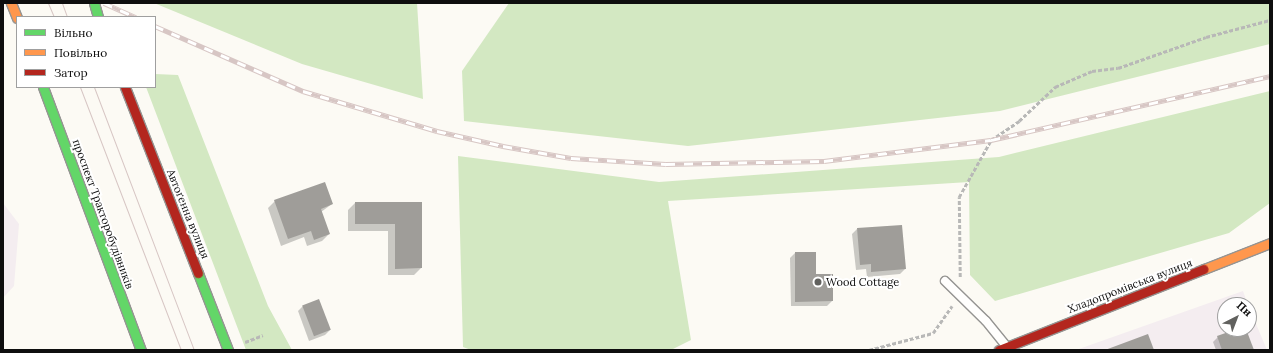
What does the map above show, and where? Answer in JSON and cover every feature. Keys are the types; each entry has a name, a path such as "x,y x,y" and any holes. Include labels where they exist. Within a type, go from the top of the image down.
{"street":[{"path":"11,3 16,16"},
{"path":"94,3 98,16"},
{"name":"проспект Тракторобудівників","path":"43,88 141,350"},
{"name":"Автоґенна вулиця","path":"125,88 228,350"},
{"name":"Хладопромівська вулиця","path":"1003,348 1270,243"}],"lane":[{"path":"945,281 986,321 1003,348"}],"path":[{"path":"869,350 933,333 960,296 959,197 991,140 1019,121 1056,87 1092,71 1118,68 1206,37 1270,20"}],"shaded area":[{"path":"3,203 19,224 14,286 3,298"},
{"path":"1243,291 1245,297 1226,297"},
{"path":"1217,300 1217,337 1257,337 1257,326 1267,350 1076,350"}],"green space":[{"path":"154,3 417,3 423,99 302,64"},
{"path":"509,3 1270,3 1270,44 1000,111 688,146 464,121 462,71"},
{"path":"156,74 178,75 268,306 292,350 246,350 146,88 156,88"},
{"path":"1270,91 1270,203 1229,233 995,301 970,275 969,182 668,201 691,340 671,350 471,350 463,347 458,156 659,182 999,157"}],"building":[{"path":"325,182 333,204 321,209 330,234 314,240 311,231 288,239 274,200"},
{"path":"355,202 422,202 422,268 395,269 395,224 355,224"},
{"path":"902,225 906,269 871,272 871,264 860,265 857,228"},
{"path":"795,252 816,252 816,274 833,274 833,301 795,302"},
{"path":"319,299 331,330 314,336 302,305"},
{"path":"1148,334 1154,350 1105,350"},
{"path":"1217,337 1249,337 1254,350 1222,350"}],"tram line":[{"path":"48,3 54,16"},
{"path":"62,3 67,16"},
{"path":"80,88 181,350"},
{"path":"94,88 194,350"}],"railway":[{"path":"104,3 134,16"},
{"path":"156,26 303,91 437,131 503,146 571,158 666,164 824,161 991,140 1270,76"}],"traffic: fast":[{"path":"94,3 98,16"},
{"path":"43,88 141,350"},
{"path":"198,273 228,350"}],"traffic: slow":[{"path":"11,3 16,16"},
{"path":"1204,269 1270,243"}],"traffic: jam":[{"path":"125,88 198,273"},
{"path":"999,350 1204,269"}],"place":[{"name":"Wood Cottage","path":"818,282"}]}
